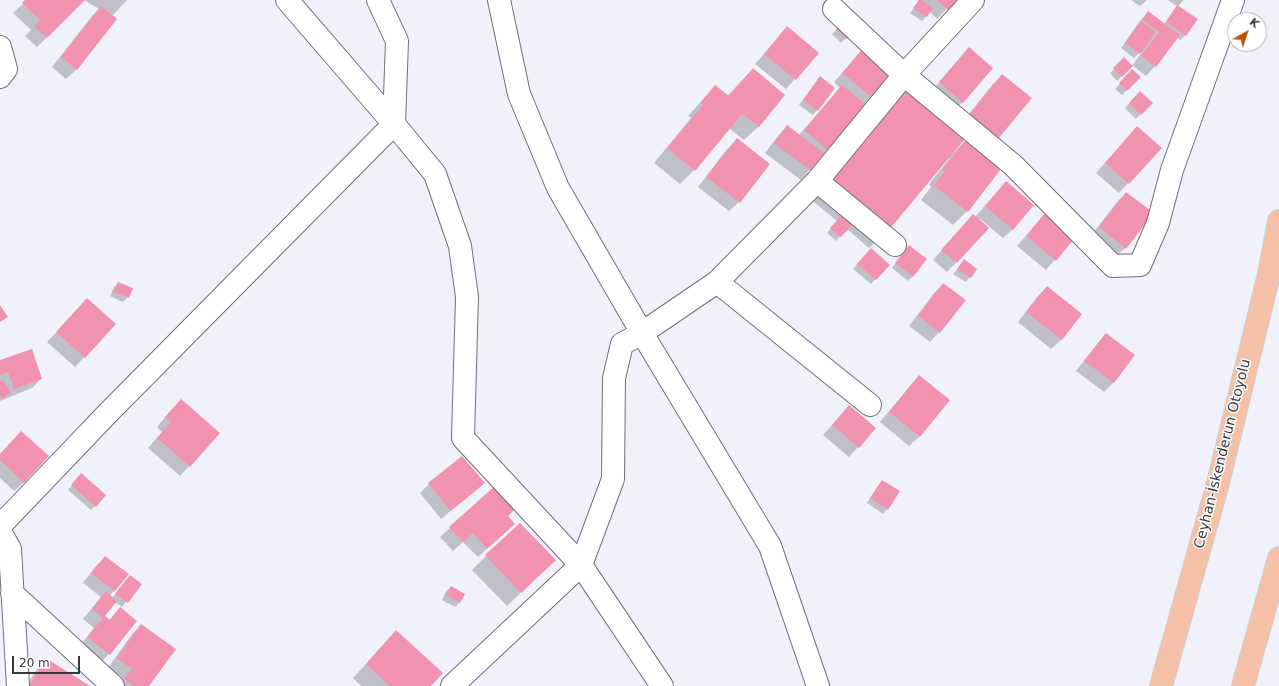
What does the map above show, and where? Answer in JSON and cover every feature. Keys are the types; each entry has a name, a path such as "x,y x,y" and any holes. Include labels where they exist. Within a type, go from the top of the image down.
{"highway":[{"name":"Ceyhan-İskenderun Otoyolu","path":"1161,686 1218,483 1267,282 1279,221"},
{"path":"1243,686 1279,558"}],"street":[{"path":"287,0 436,174 460,246 467,297 463,438 581,565 662,686"},
{"path":"0,526 108,413 394,124 397,41 378,0"},
{"path":"499,0 519,94 558,188 642,333 770,546 818,686"},
{"path":"452,686 581,565 613,479 614,378 622,344 642,333 717,282 817,181 904,75 973,0"},
{"path":"834,9 904,75 1013,165 1113,266 1140,265 1158,223 1172,170 1233,0"},
{"path":"0,47 6,69 0,77"},
{"path":"817,181 895,245"},
{"path":"717,282 870,405"},
{"path":"0,531 10,549 18,686"},
{"path":"12,593 113,686"}],"building":[{"path":"25,0 85,0 47,38 34,26 40,20 22,3"},
{"path":"919,0 922,0 933,8 927,17 913,8"},
{"path":"937,0 957,0 948,10"},
{"path":"1177,5 1198,19 1186,36 1166,22"},
{"path":"101,6 117,19 77,70 61,57"},
{"path":"1148,11 1180,35 1156,67 1141,56 1159,32 1142,20"},
{"path":"844,21 855,31 846,39 836,29"},
{"path":"1141,21 1156,32 1140,54 1125,43"},
{"path":"787,26 819,53 796,80 764,54"},
{"path":"864,47 897,76 876,101 842,73"},
{"path":"969,47 993,68 963,103 939,82"},
{"path":"1124,57 1133,66 1122,77 1113,68"},
{"path":"753,68 785,95 759,127 742,114 695,171 667,148 704,104 701,102 715,85 729,96"},
{"path":"1132,69 1141,77 1127,91 1119,83"},
{"path":"1002,74 1032,98 998,139 969,115"},
{"path":"820,76 835,88 818,111 803,100"},
{"path":"908,83 969,134 888,231 827,180"},
{"path":"842,85 869,107 831,153 804,130"},
{"path":"1140,91 1153,103 1141,115 1129,103"},
{"path":"787,125 824,153 811,171 774,143"},
{"path":"1137,126 1162,148 1129,184 1105,163"},
{"path":"968,137 1004,165 968,212 934,186 944,172 942,170"},
{"path":"737,138 770,164 740,203 706,177"},
{"path":"1006,181 1034,205 1013,230 985,206"},
{"path":"1126,192 1154,213 1126,249 1099,227"},
{"path":"844,213 855,222 841,237 830,228"},
{"path":"1045,213 1075,238 1056,261 1026,236"},
{"path":"973,214 989,228 957,263 941,250"},
{"path":"909,245 927,259 913,277 895,263"},
{"path":"871,248 890,265 876,280 857,264"},
{"path":"964,259 977,269 971,278 957,269"},
{"path":"118,282 133,288 129,298 114,292"},
{"path":"943,283 966,300 940,333 918,316"},
{"path":"1047,286 1082,314 1062,340 1026,312"},
{"path":"87,298 116,324 85,358 56,332"},
{"path":"0,305 8,317 0,322"},
{"path":"1106,333 1135,355 1114,383 1084,361"},
{"path":"32,349 42,379 14,389 8,372 0,375 0,360"},
{"path":"919,375 950,400 920,437 889,412"},
{"path":"3,380 11,392 2,399 0,396 0,381"},
{"path":"181,399 220,433 190,467 157,438 171,422 165,417"},
{"path":"849,405 876,428 859,448 832,425"},
{"path":"21,431 49,456 24,483 0,460 0,454"},
{"path":"462,456 485,483 451,511 428,483"},
{"path":"81,473 106,495 96,507 71,485"},
{"path":"882,480 900,491 888,510 870,498"},
{"path":"495,486 515,509 508,516 515,524 487,549 473,533 463,542 449,527"},
{"path":"520,523 556,560 521,593 485,555"},
{"path":"105,556 129,574 115,591 91,573"},
{"path":"130,575 142,584 128,603 115,594"},
{"path":"451,586 465,594 460,603 446,595"},
{"path":"106,591 117,601 105,616 110,620 120,607 137,621 110,655 87,637 103,618 92,609"},
{"path":"141,624 176,649 149,686 134,686 124,679 132,669 117,658"},
{"path":"396,630 443,673 431,686 390,686 366,664"},
{"path":"46,658 90,686 29,686"}]}
